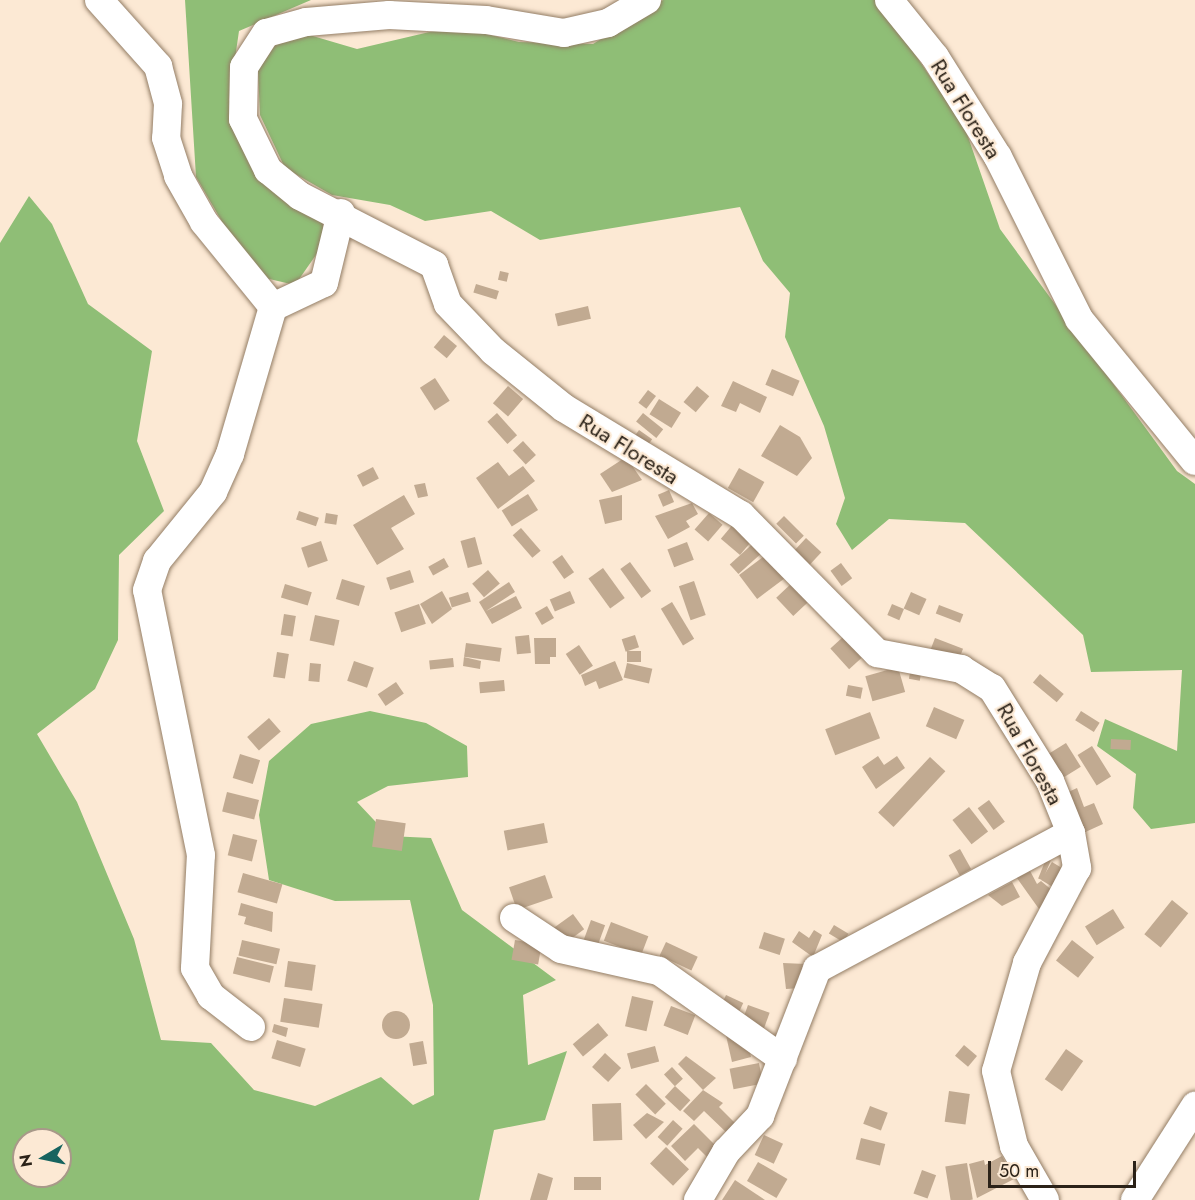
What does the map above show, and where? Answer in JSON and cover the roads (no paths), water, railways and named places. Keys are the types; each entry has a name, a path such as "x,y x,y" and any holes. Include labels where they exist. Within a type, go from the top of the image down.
{"street":[{"path":"99,0 158,66 168,104 166,138 178,176 204,222 273,307"},
{"name":"Rua Floresta","path":"647,0 608,23 564,33 486,20 389,15 306,22 266,33 244,67 243,119 268,170 300,196 341,213 434,265 448,304 493,351 564,408 741,515 878,653 961,669 992,688 1050,781 1071,833 1077,868 1027,963 996,1071 1014,1146 1045,1200"},
{"name":"Rua Floresta","path":"889,0 935,57 998,158 1078,319 1195,461"},
{"path":"251,1027 211,996 195,968 201,855 147,590 158,561 213,492 230,454 273,307 324,283 341,213"},
{"path":"698,1200 726,1152 760,1116 817,969 1071,833"},
{"path":"514,918 561,949 659,971 783,1059"},
{"path":"1136,1200 1195,1106"}]}
